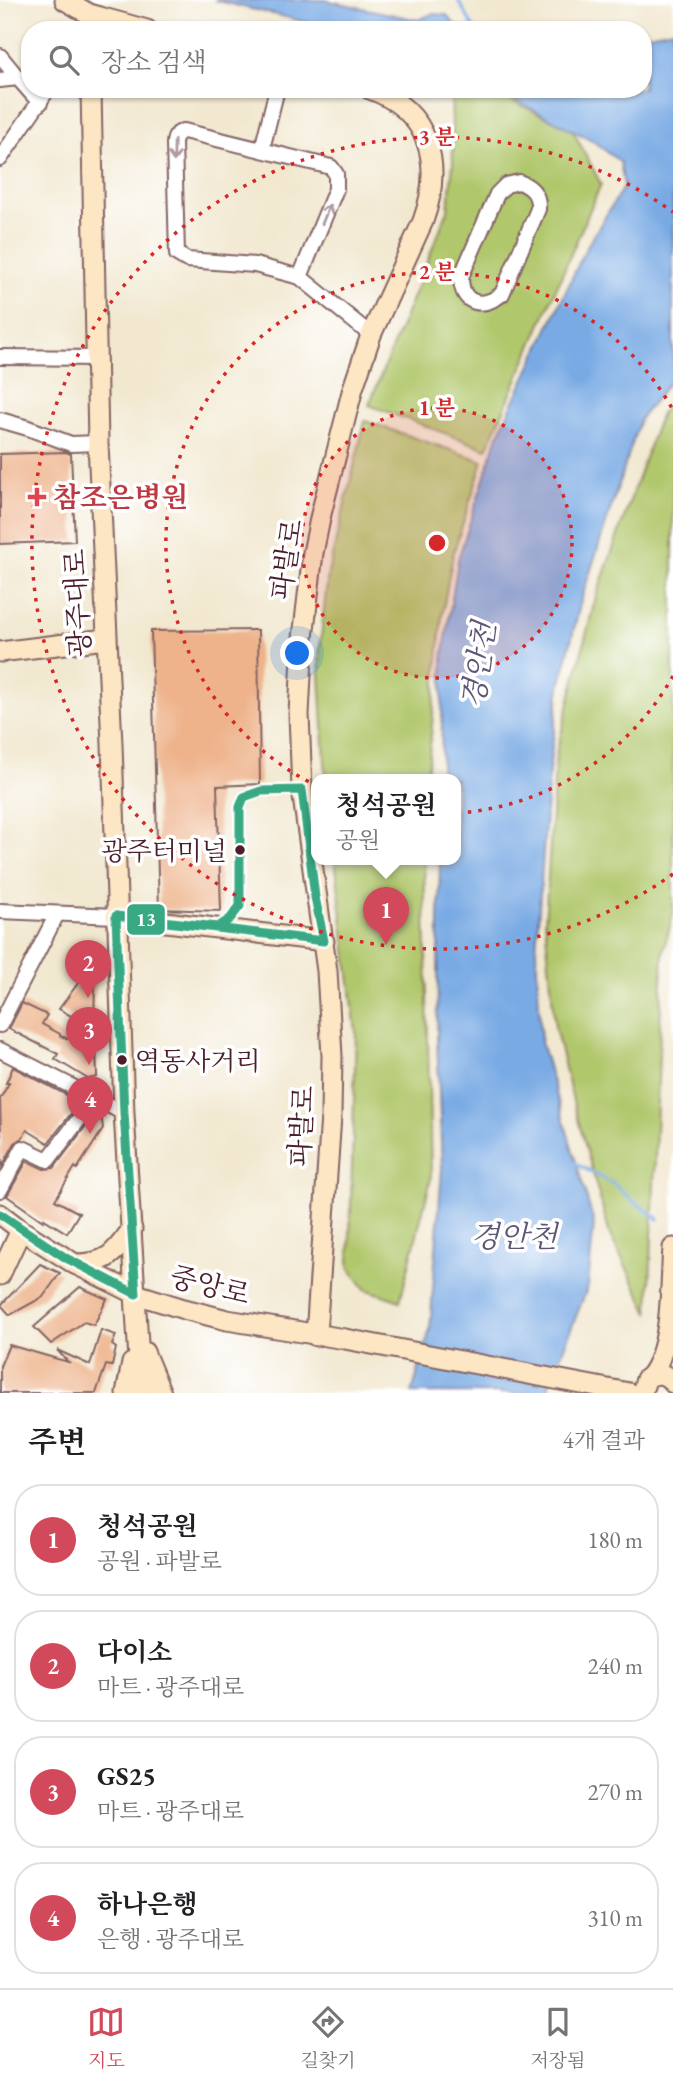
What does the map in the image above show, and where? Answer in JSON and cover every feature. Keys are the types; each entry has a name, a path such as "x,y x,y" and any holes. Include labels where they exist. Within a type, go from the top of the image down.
{"street":[{"path":"65,0 119,21"},
{"path":"0,56 21,81"},
{"path":"0,80 18,78"},
{"path":"36,98 40,103"},
{"path":"0,159 43,98"},
{"name":"광주대로","path":"91,98 97,443 124,1114 137,1334"},
{"path":"262,149 275,98"},
{"name":"파발로","path":"311,859 302,790 299,714 303,638 313,554 350,400 371,335 423,221 429,203 433,174 427,142 410,112 389,98"},
{"path":"300,277 336,189 336,174 331,167 184,131 175,136 177,254 187,260 255,265 300,277 371,335"},
{"path":"519,182 530,186 538,199 538,209 502,294 491,303 480,304 467,298 461,286 461,277 497,194 506,185 519,182"},
{"path":"0,357 97,358"},
{"path":"0,420 71,444 97,443"},
{"path":"0,652 106,639"},
{"name":"파발로","path":"312,865 330,1001 332,1084 316,1336"},
{"path":"0,911 116,916 324,941"},
{"path":"0,1026 57,914"},
{"path":"0,1050 96,1097 124,1114"},
{"path":"0,1190 23,1148 48,1160 96,1097"},
{"name":"중앙로","path":"1,1216 75,1264 136,1293 227,1320 597,1385 633,1387 661,1374 673,1383"},
{"path":"75,1264 94,1264 107,1259 132,1229"},
{"path":"0,1275 21,1230"},
{"path":"673,1248 669,1351 673,1375"},
{"path":"126,1393 137,1334"},
{"path":"137,1334 141,1393"},
{"path":"137,1334 161,1393"},
{"path":"633,1387 650,1366 669,1351"}],"green space":[{"path":"451,98 505,98 572,129 601,184 487,449 369,405 448,210 453,163"},
{"path":"673,399 673,915 663,952 649,1313 610,1235 573,1101 555,1027 545,922 556,754 595,600 661,413"},
{"path":"365,421 483,461 453,554 442,616 427,774 326,774 319,656 328,573"},
{"path":"336,865 424,865 431,1179 400,1301 365,1289 349,1267 356,1032"}],"water":[{"path":"214,0 325,0 418,20 432,14 447,15 452,21 302,21"},
{"name":"경안천","path":"673,29 673,377 640,419 581,600 560,686 549,771 536,950 541,1042 594,1223 588,1286 546,1393 412,1393 430,1329 442,1168 437,1039 440,865 461,865 461,774 441,774 443,657 458,559 498,435 586,248 624,186 620,162 593,141 511,98 652,98 652,33"}],"building":[{"name":"참조은병원","path":"0,454 71,454 75,541 0,544"},
{"path":"258,630 260,784 217,786 221,911 159,909 151,631"},
{"path":"85,974 95,981 97,1077 88,1079 55,1059 58,1054 9,1029 22,1003 47,1015 42,1024 60,1036 85,1044 92,1028 59,1009"},
{"path":"13,1067 80,1102 48,1143 27,1130 15,1143 2,1167 0,1099 9,1083 6,1083"},
{"path":"98,1110 101,1112 103,1129 55,1200 79,1213 67,1233 44,1219 43,1221 7,1196 27,1161 44,1169 54,1168"},
{"path":"40,1264 60,1273 43,1297 10,1315 1,1305"},
{"path":"80,1287 107,1299 94,1325 84,1322 51,1344 34,1327"},
{"path":"101,1330 116,1335 112,1345 116,1348 112,1366 106,1365 96,1393 0,1393 0,1366 9,1345 68,1362 57,1350 90,1365"}],"waterway":[{"path":"459,2 470,21"},
{"path":"573,1162 615,1185 659,1219"}],"transit line":[{"name":"13","path":"302,790 311,864"},
{"name":"13","path":"302,790 261,791 244,797 240,807 240,906 230,919 218,927 116,916 324,941 311,865"},
{"name":"13","path":"0,1214 66,1258 136,1294 124,1113 116,916"}],"place":[{"name":"참조은병원","path":"37,497"},
{"name":"광주터미널","path":"240,850"},
{"name":"청석공원","path":"386,945"},
{"name":"다이소","path":"88,998"},
{"name":"역동사거리","path":"122,1060"},
{"name":"GS25","path":"89,1065"},
{"name":"하나은행","path":"90,1134"}]}
